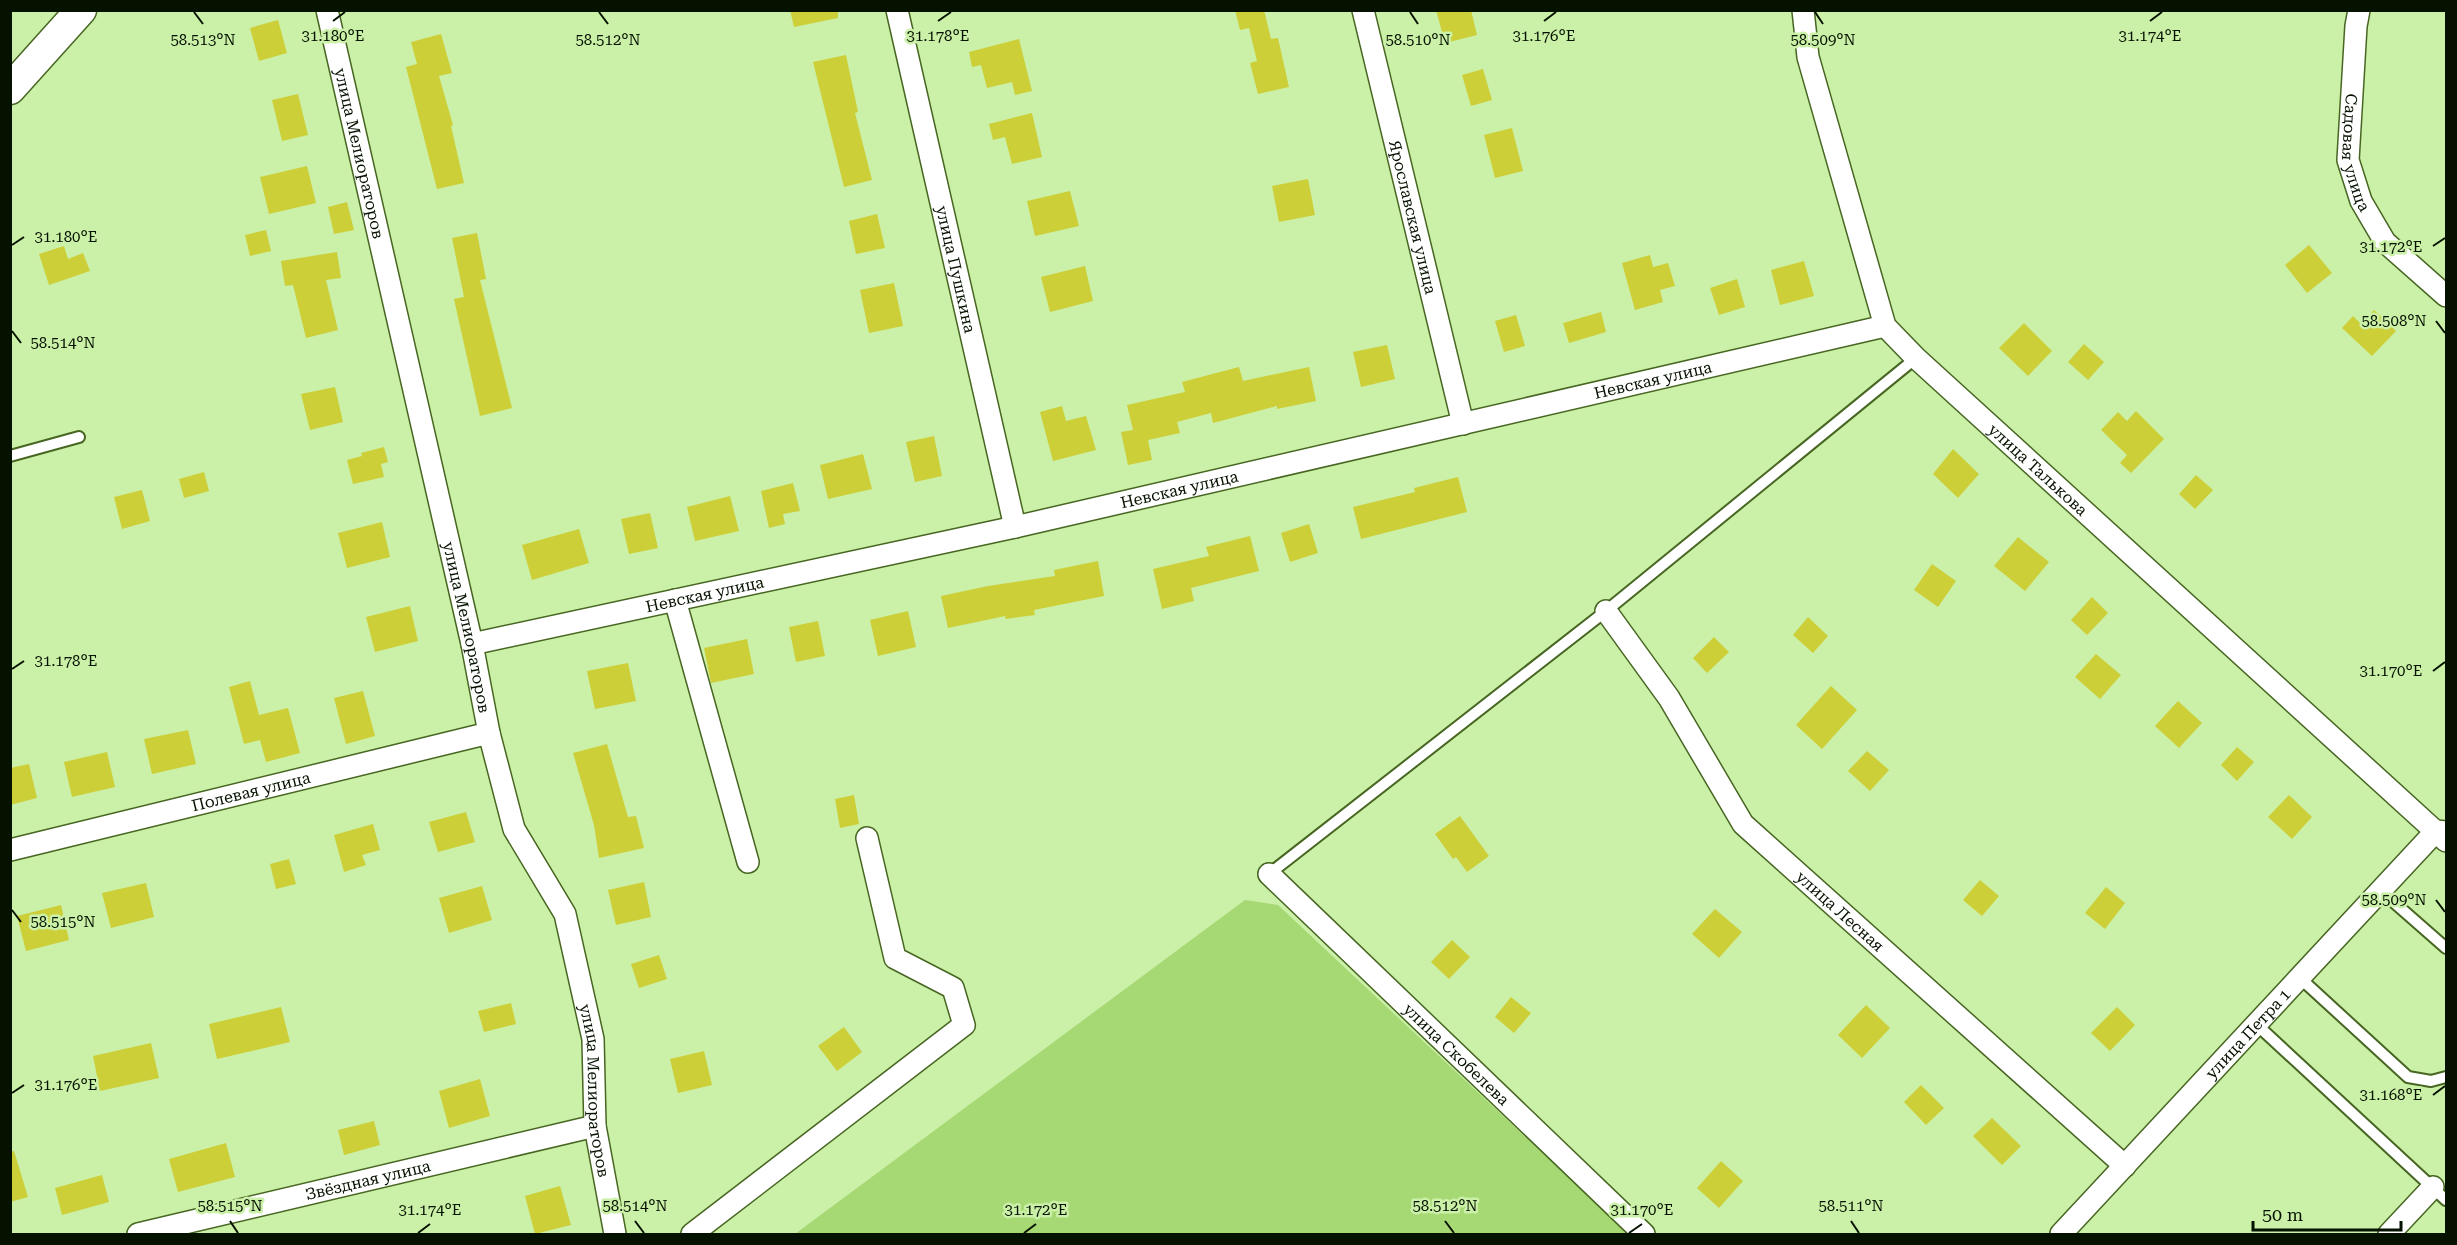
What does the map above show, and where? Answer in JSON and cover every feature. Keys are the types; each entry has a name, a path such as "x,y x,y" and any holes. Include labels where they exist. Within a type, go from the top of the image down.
{"main road":[{"path":"10,89 81,10"}],"street":[{"name":"улица Мелиораторов","path":"327,10 471,644 489,733 514,829 566,914 594,1039 596,1126 615,1234"},
{"name":"улица Пушкина","path":"897,10 1015,527"},
{"name":"Ярославская улица","path":"1363,10 1463,424"},
{"name":"улица Талькова","path":"1803,10 1808,57 1885,326 1916,358 2443,835"},
{"name":"Садовая улица","path":"2359,10 2356,26 2348,160 2361,201 2385,242 2446,296"},
{"name":"Невская улица","path":"471,644 1015,527 1885,326"},
{"path":"675,600 748,862"},
{"name":"улица Лесная","path":"1606,611 1669,698 1743,824 2125,1166"},
{"name":"Полевая улица","path":"10,850 489,733"},
{"name":"улица Петра 1","path":"2061,1234 2381,891 2443,835"},
{"path":"692,1234 964,1026 953,988 896,958 867,838"},
{"name":"улица Скобелева","path":"1269,874 1644,1234"},
{"name":"Звёздная улица","path":"138,1234 596,1126"},
{"path":"2389,1234 2440,1194"}],"lane":[{"path":"1269,874 1606,611 1916,358"},
{"path":"10,456 79,437"},
{"path":"2381,891 2446,948"},
{"path":"2300,978 2408,1077 2431,1081 2446,1077"},
{"path":"2256,1024 2440,1194"}],"green space":[{"path":"1245,900 1278,905 1629,1234 795,1234"}],"building":[{"path":"790,10 838,10 838,18 794,27"},
{"path":"1235,10 1264,10 1271,39 1278,38 1289,87 1258,94 1250,63 1257,61 1249,28 1240,30"},
{"path":"1436,10 1471,10 1477,35 1445,43"},
{"path":"278,20 287,53 259,61 250,28"},
{"path":"441,34 452,73 439,76 453,125 451,126 464,183 437,189 406,67 417,64 411,42"},
{"path":"1019,39 1032,91 1015,95 1012,82 987,88 981,65 972,67 969,52"},
{"path":"846,55 858,112 855,113 872,180 844,187 813,62"},
{"path":"1483,69 1492,100 1471,106 1462,75"},
{"path":"298,94 308,135 282,141 272,100"},
{"path":"1032,113 1042,157 1012,164 1005,137 993,140 989,124"},
{"path":"1512,128 1523,171 1495,178 1484,135"},
{"path":"307,166 316,203 269,214 260,177"},
{"path":"1308,179 1315,215 1279,222 1272,186"},
{"path":"1070,191 1079,226 1035,236 1027,201"},
{"path":"347,202 354,230 334,234 328,207"},
{"path":"877,214 885,248 856,254 849,221"},
{"path":"266,230 271,251 250,256 245,235"},
{"path":"477,233 486,279 480,280 512,408 480,416 454,299 464,297 452,238"},
{"path":"2309,245 2332,273 2307,293 2285,265"},
{"path":"64,246 68,259 83,253 90,271 49,285 39,254"},
{"path":"337,252 341,278 326,280 338,330 306,338 293,285 285,286 281,261"},
{"path":"1650,255 1653,267 1668,263 1675,286 1660,290 1663,302 1635,310 1622,263"},
{"path":"1804,261 1814,296 1780,305 1771,270"},
{"path":"1085,266 1093,301 1050,312 1041,277"},
{"path":"1737,279 1745,307 1719,315 1710,288"},
{"path":"894,283 903,326 869,333 860,290"},
{"path":"2374,310 2396,331 2372,356 2342,328 2353,316 2361,324"},
{"path":"1601,312 1606,332 1569,343 1563,323"},
{"path":"1516,315 1525,346 1504,352 1495,321"},
{"path":"2024,323 2052,351 2028,376 1999,348"},
{"path":"2084,344 2104,362 2088,380 2068,362"},
{"path":"1387,345 1395,379 1361,387 1353,352"},
{"path":"1239,367 1243,381 1309,367 1316,401 1277,409 1277,406 1213,423 1211,413 1177,422 1180,433 1148,440 1152,460 1128,465 1121,432 1133,430 1127,405 1185,392 1182,382"},
{"path":"335,387 343,422 310,430 301,394"},
{"path":"1062,406 1066,421 1086,416 1096,450 1053,461 1040,412"},
{"path":"2136,411 2164,439 2131,473 2120,463 2127,455 2101,430 2118,412 2127,421"},
{"path":"934,436 942,476 915,482 906,442"},
{"path":"384,447 388,462 381,464 384,477 353,484 347,460 362,456 361,453"},
{"path":"1953,449 1979,474 1958,498 1933,474"},
{"path":"863,454 872,489 828,499 820,465"},
{"path":"204,472 209,491 184,498 179,479"},
{"path":"2196,475 2213,490 2195,509 2179,494"},
{"path":"1458,477 1467,512 1361,539 1353,507 1415,492 1414,488"},
{"path":"793,483 800,511 783,514 785,524 769,528 761,491"},
{"path":"142,490 150,521 122,529 114,497"},
{"path":"730,496 739,531 695,541 687,507"},
{"path":"650,513 658,548 629,554 621,519"},
{"path":"382,522 390,557 347,568 338,533"},
{"path":"1309,524 1318,553 1290,562 1281,533"},
{"path":"579,529 589,563 532,580 522,545"},
{"path":"1250,536 1259,571 1191,588 1194,601 1162,609 1153,569 1209,556 1206,547"},
{"path":"2018,537 2049,562 2025,591 1994,566"},
{"path":"1098,561 1104,596 1034,610 1035,615 1006,619 1005,616 948,628 941,596 1055,576 1054,570"},
{"path":"1932,564 1956,581 1938,607 1914,590"},
{"path":"2092,597 2108,613 2087,635 2071,620"},
{"path":"410,606 418,641 375,652 366,617"},
{"path":"908,611 916,647 878,656 870,620"},
{"path":"1808,617 1828,636 1813,653 1793,635"},
{"path":"818,621 825,656 796,662 789,627"},
{"path":"1714,637 1729,652 1707,673 1693,658"},
{"path":"747,639 754,674 711,683 704,648"},
{"path":"2096,654 2121,675 2100,699 2075,677"},
{"path":"628,663 636,701 595,709 587,671"},
{"path":"250,681 259,715 288,708 300,753 266,762 260,740 244,744 229,687"},
{"path":"1831,686 1857,710 1822,749 1796,725"},
{"path":"363,691 375,736 346,744 334,698"},
{"path":"2178,701 2202,723 2179,748 2155,726"},
{"path":"188,730 196,764 152,774 144,739"},
{"path":"607,744 628,817 636,816 644,848 599,858 594,825 573,753"},
{"path":"2237,747 2254,762 2237,781 2221,765"},
{"path":"1867,751 1889,770 1870,791 1848,771"},
{"path":"107,752 115,787 72,797 64,762"},
{"path":"29,764 37,798 10,805 10,768"},
{"path":"854,795 859,824 840,828 835,799"},
{"path":"2289,795 2312,817 2292,839 2268,817"},
{"path":"466,812 475,842 438,852 429,822"},
{"path":"1460,816 1489,856 1467,872 1456,857 1453,859 1435,834"},
{"path":"373,824 380,850 362,855 366,865 344,872 334,835"},
{"path":"289,859 296,884 276,889 270,864"},
{"path":"1980,880 1999,896 1982,916 1963,900"},
{"path":"644,882 651,917 616,925 608,890"},
{"path":"146,883 154,917 111,928 102,893"},
{"path":"482,886 492,920 449,933 439,898"},
{"path":"2106,887 2125,903 2105,929 2085,913"},
{"path":"61,905 69,940 26,951 17,916"},
{"path":"1715,909 1742,932 1719,958 1692,934"},
{"path":"1452,940 1470,957 1449,979 1431,962"},
{"path":"659,955 667,979 639,988 631,964"},
{"path":"1511,997 1531,1013 1514,1033 1495,1017"},
{"path":"511,1003 516,1024 484,1032 478,1011"},
{"path":"1866,1005 1890,1028 1862,1058 1838,1035"},
{"path":"281,1007 290,1042 217,1059 209,1024"},
{"path":"2117,1007 2135,1025 2110,1051 2091,1033"},
{"path":"844,1027 862,1052 837,1071 818,1046"},
{"path":"151,1043 159,1078 100,1091 93,1056"},
{"path":"704,1051 712,1085 678,1093 670,1059"},
{"path":"480,1079 490,1116 449,1128 439,1091"},
{"path":"1921,1085 1944,1108 1926,1125 1904,1102"},
{"path":"1992,1118 2021,1146 2002,1165 1973,1136"},
{"path":"374,1121 380,1145 344,1155 338,1130"},
{"path":"226,1143 235,1177 178,1192 169,1159"},
{"path":"14,1151 28,1197 10,1202 10,1152"},
{"path":"1721,1161 1743,1181 1719,1208 1697,1188"},
{"path":"102,1175 109,1202 62,1215 55,1188"},
{"path":"560,1186 571,1225 535,1234 525,1196"}]}
